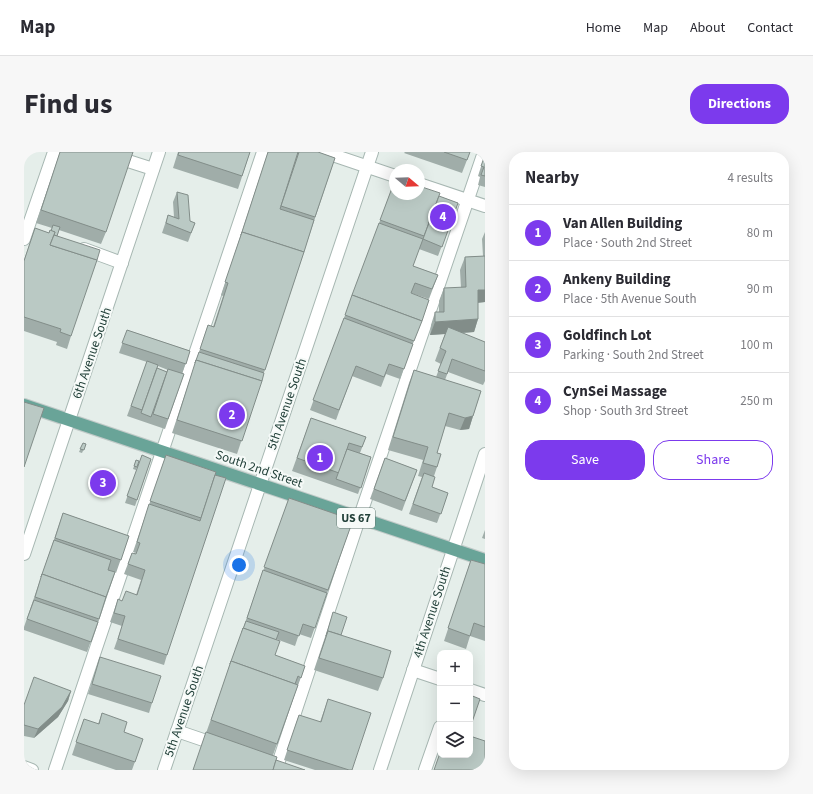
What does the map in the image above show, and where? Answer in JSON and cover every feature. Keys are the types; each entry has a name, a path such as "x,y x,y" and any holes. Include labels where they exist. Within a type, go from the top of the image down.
{"main road":[{"name":"South 2nd Street","path":"24,405 260,484 359,519 485,560"}],"street":[{"path":"29,235 54,152"},
{"path":"100,152 153,169"},
{"name":"6th Avenue South","path":"24,554 159,152"},
{"path":"55,770 263,152"},
{"path":"324,152 389,174"},
{"name":"5th Avenue South","path":"164,770 372,152"},
{"path":"264,760 284,766 359,519 484,152"},
{"path":"425,186 485,206"},
{"path":"70,245 122,263"},
{"name":"4th Avenue South","path":"380,770 485,454"},
{"path":"413,670 437,678"},
{"path":"473,691 485,695"},
{"path":"177,731 228,748"},
{"path":"425,770 437,736"},
{"path":"24,767 32,770"}],"building":[{"path":"60,152 133,152 106,232 41,210"},
{"path":"179,152 250,152 242,176 178,155"},
{"path":"268,152 298,152 280,209 314,220 304,252 242,232 241,235"},
{"path":"299,152 318,152 335,158 315,217 281,206"},
{"path":"444,152 470,152 467,160"},
{"path":"485,155 485,176 481,175 484,167 481,166"},
{"path":"425,188 440,193 424,236 380,220 389,196 389,200 425,200"},
{"path":"177,192 188,195 190,221 195,223 191,233 166,223 168,215 179,219"},
{"path":"439,196 458,203 442,247 423,239"},
{"path":"379,223 423,239 413,266 438,275 432,289 415,283 411,293 429,300 422,321 352,295"},
{"path":"53,225 60,227 57,236 54,235 55,232 51,231"},
{"path":"35,228 49,233 50,230 55,232 50,245 97,260 71,336 60,332 61,329 24,317 24,261"},
{"path":"242,232 304,252 265,370 200,349 208,325 214,327 228,283 225,282"},
{"path":"54,235 100,250 97,260 50,245"},
{"path":"485,256 485,290 478,290 478,319 435,322 435,312 444,312 444,288 466,287 465,257"},
{"path":"352,295 422,321 414,341 345,315"},
{"path":"344,318 413,344 404,369 389,364 384,377 356,366 339,410 313,400"},
{"path":"448,327 485,342 485,371 452,359 447,374 438,371 446,351 440,348"},
{"path":"127,330 190,351 186,364 122,343"},
{"path":"199,352 264,373 262,381 196,360"},
{"path":"196,360 262,381 242,441 177,420"},
{"path":"147,361 158,365 142,410 131,406"},
{"path":"157,368 167,372 151,417 141,413"},
{"path":"168,369 184,374 168,419 153,414"},
{"path":"414,370 481,391 473,416 465,418 449,413 437,453 441,454 437,467 423,463 428,447 393,437"},
{"path":"24,402 44,408 24,467"},
{"path":"311,418 366,437 362,447 349,443 339,473 297,458"},
{"path":"83,443 86,444 84,450 80,449"},
{"path":"347,449 371,457 361,488 336,479"},
{"path":"142,455 151,459 137,500 127,496"},
{"path":"166,455 216,472 201,518 150,501"},
{"path":"385,458 417,470 405,501 374,489"},
{"path":"136,460 139,461 137,467 134,466"},
{"path":"424,473 435,477 432,487 448,493 441,514 413,504"},
{"path":"215,475 226,478 167,655 118,639 125,616 114,613 118,599 122,601 126,591 137,595 145,570 128,564 132,553 136,554 140,543 137,542 149,504 200,521"},
{"path":"289,498 353,520 328,590 264,567"},
{"path":"63,513 129,536 121,560 55,538"},
{"path":"54,540 111,560 108,570 115,572 106,597 42,574"},
{"path":"471,560 485,564 485,627 474,623 470,636 448,628"},
{"path":"263,570 327,593 315,628 303,624 299,636 247,618"},
{"path":"42,574 106,597 99,619 35,597"},
{"path":"34,600 98,622 91,642 27,619"},
{"path":"333,612 347,617 341,635 328,631 326,636"},
{"path":"246,621 279,632 276,640 243,628"},
{"path":"243,628 280,641 275,655 305,666 301,678 298,676 295,684 231,661"},
{"path":"328,631 391,651 383,678 319,658"},
{"path":"100,657 161,676 152,703 92,684"},
{"path":"231,661 298,685 277,744 211,720"},
{"path":"34,677 71,691 62,707 38,729 24,725 24,705"},
{"path":"473,696 480,699 473,719"},
{"path":"328,699 371,713 352,770 287,750 299,715 321,722"},
{"path":"102,713 127,722 124,732 143,739 135,762 76,742 84,719 99,724"},
{"path":"206,732 277,757 273,770 193,770"},
{"path":"473,737 485,741 485,770 434,770 438,758 473,758"},
{"path":"276,760 305,770 273,770"}],"place":[{"name":"CynSei Massage","path":"443,217"},
{"name":"Ankeny Building","path":"232,415"},
{"name":"Van Allen Building","path":"320,458"},
{"name":"Goldfinch Lot","path":"103,483"}]}
